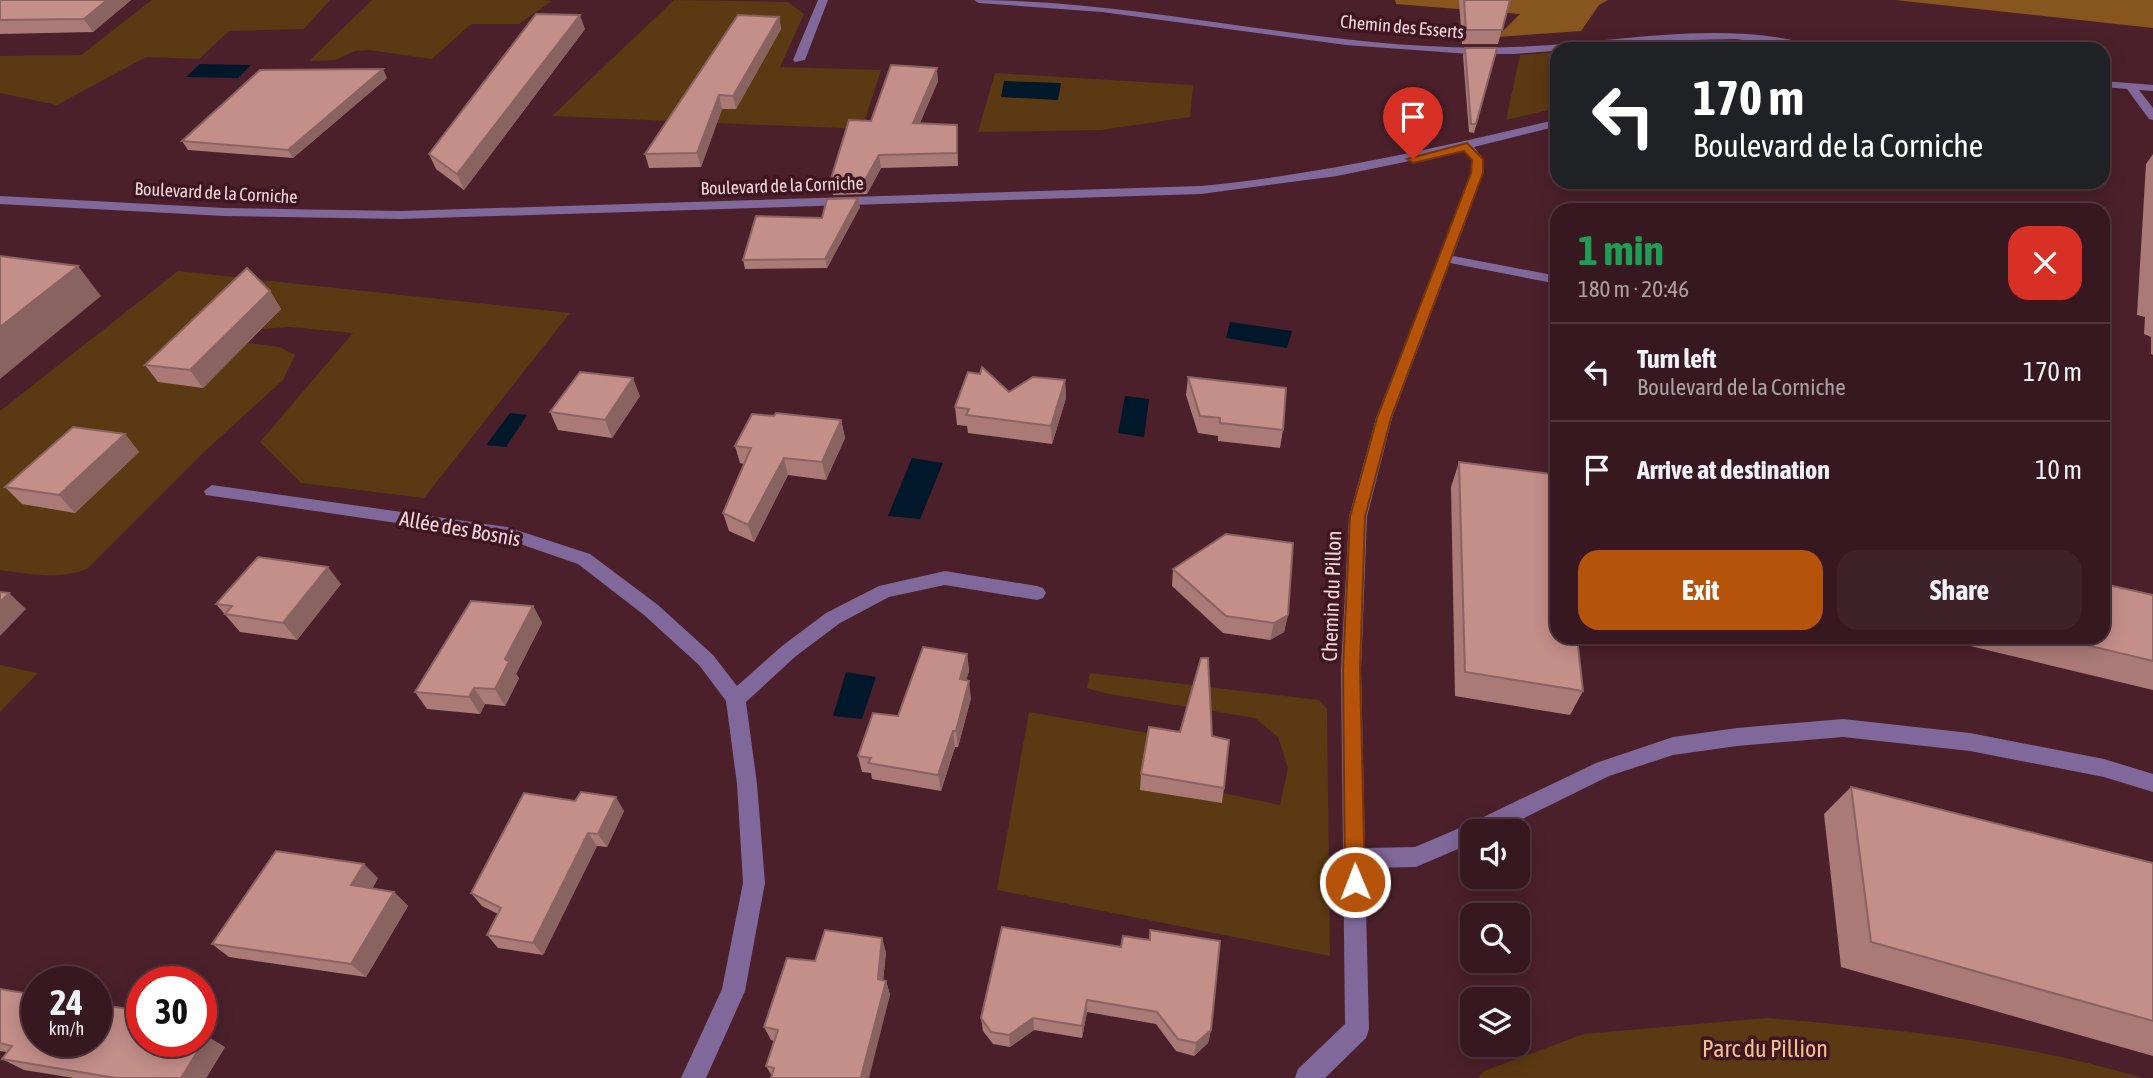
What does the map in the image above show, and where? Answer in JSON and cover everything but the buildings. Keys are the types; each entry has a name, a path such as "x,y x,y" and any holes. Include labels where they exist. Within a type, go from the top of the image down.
{"street":[{"path":"799,61 822,0"},
{"name":"Chemin des Esserts","path":"979,0 1132,12 1305,36 1471,51 1550,46"},
{"name":"Chemin des Esserts","path":"1628,42 1716,37 1783,42"},
{"path":"2110,84 2153,88"},
{"path":"2130,86 2153,116"},
{"name":"Boulevard de la Corniche","path":"0,200 236,212 400,215 1201,190 1318,177 1467,147 1550,124"},
{"name":"Chemin du Pillon","path":"1307,1078 1357,1029 1351,669 1358,517 1384,418 1477,173 1477,159 1467,147"},
{"path":"1443,258 1550,278"},
{"name":"Allée des Bosnis","path":"212,491 507,533 584,559 651,610 706,660 736,699"},
{"path":"694,1078 733,991 754,883 747,784 736,699 789,651 833,618 885,590 945,578 1037,593"},
{"path":"1501,819 1603,769 1672,746 1737,737 1843,728 1970,742 2104,768 2153,783"},
{"path":"1354,858 1416,857 1460,838"}],"green space":[{"path":"152,0 330,0 304,29 229,31 199,59 146,57 57,105 0,93 0,56 81,55"},
{"path":"372,0 552,1 519,24 471,24 432,59 369,50 355,51 335,60 309,61"},
{"path":"674,0 788,2 804,14 780,67 881,70 862,129 552,116"},
{"path":"1550,53 1550,110 1506,120 1520,55"},
{"path":"995,73 1193,85 1190,117 1101,130 978,132"},
{"path":"178,271 570,313 424,498 301,483 260,442 353,333 290,327 261,329 248,343 279,347 295,355 283,380 205,451 87,569 55,575 0,570 0,411"},
{"path":"0,665 38,673 0,712"},
{"path":"1090,673 1319,700 1327,709 1330,956 997,890 1029,712 1209,744 1223,793 1280,805 1288,768 1278,737 1255,718 1104,693 1087,688"},
{"name":"Parc du Pillion","path":"1766,1018 1956,1038 2097,1065 2143,1078 1478,1078 1484,1071 1522,1057 1530,1057 1530,1054 1584,1034"}],"shaded area":[{"path":"1395,0 1608,0 1599,5 1581,31 1497,37 1520,14 1396,4"},
{"path":"1895,0 2153,0 2153,28"}],"water":[{"path":"200,64 251,65 238,78 186,77"},
{"path":"1004,81 1061,83 1058,100 1001,97"},
{"path":"1230,322 1292,331 1287,348 1226,338"},
{"path":"1125,396 1149,399 1144,437 1118,433"},
{"path":"510,413 527,415 506,447 486,445"},
{"path":"912,458 943,463 920,519 888,516"},
{"path":"846,672 876,677 862,719 833,716"}],"route":[{"path":"1355,882 1351,669 1358,517 1384,418 1477,173 1477,159 1467,147 1413,159"}]}
